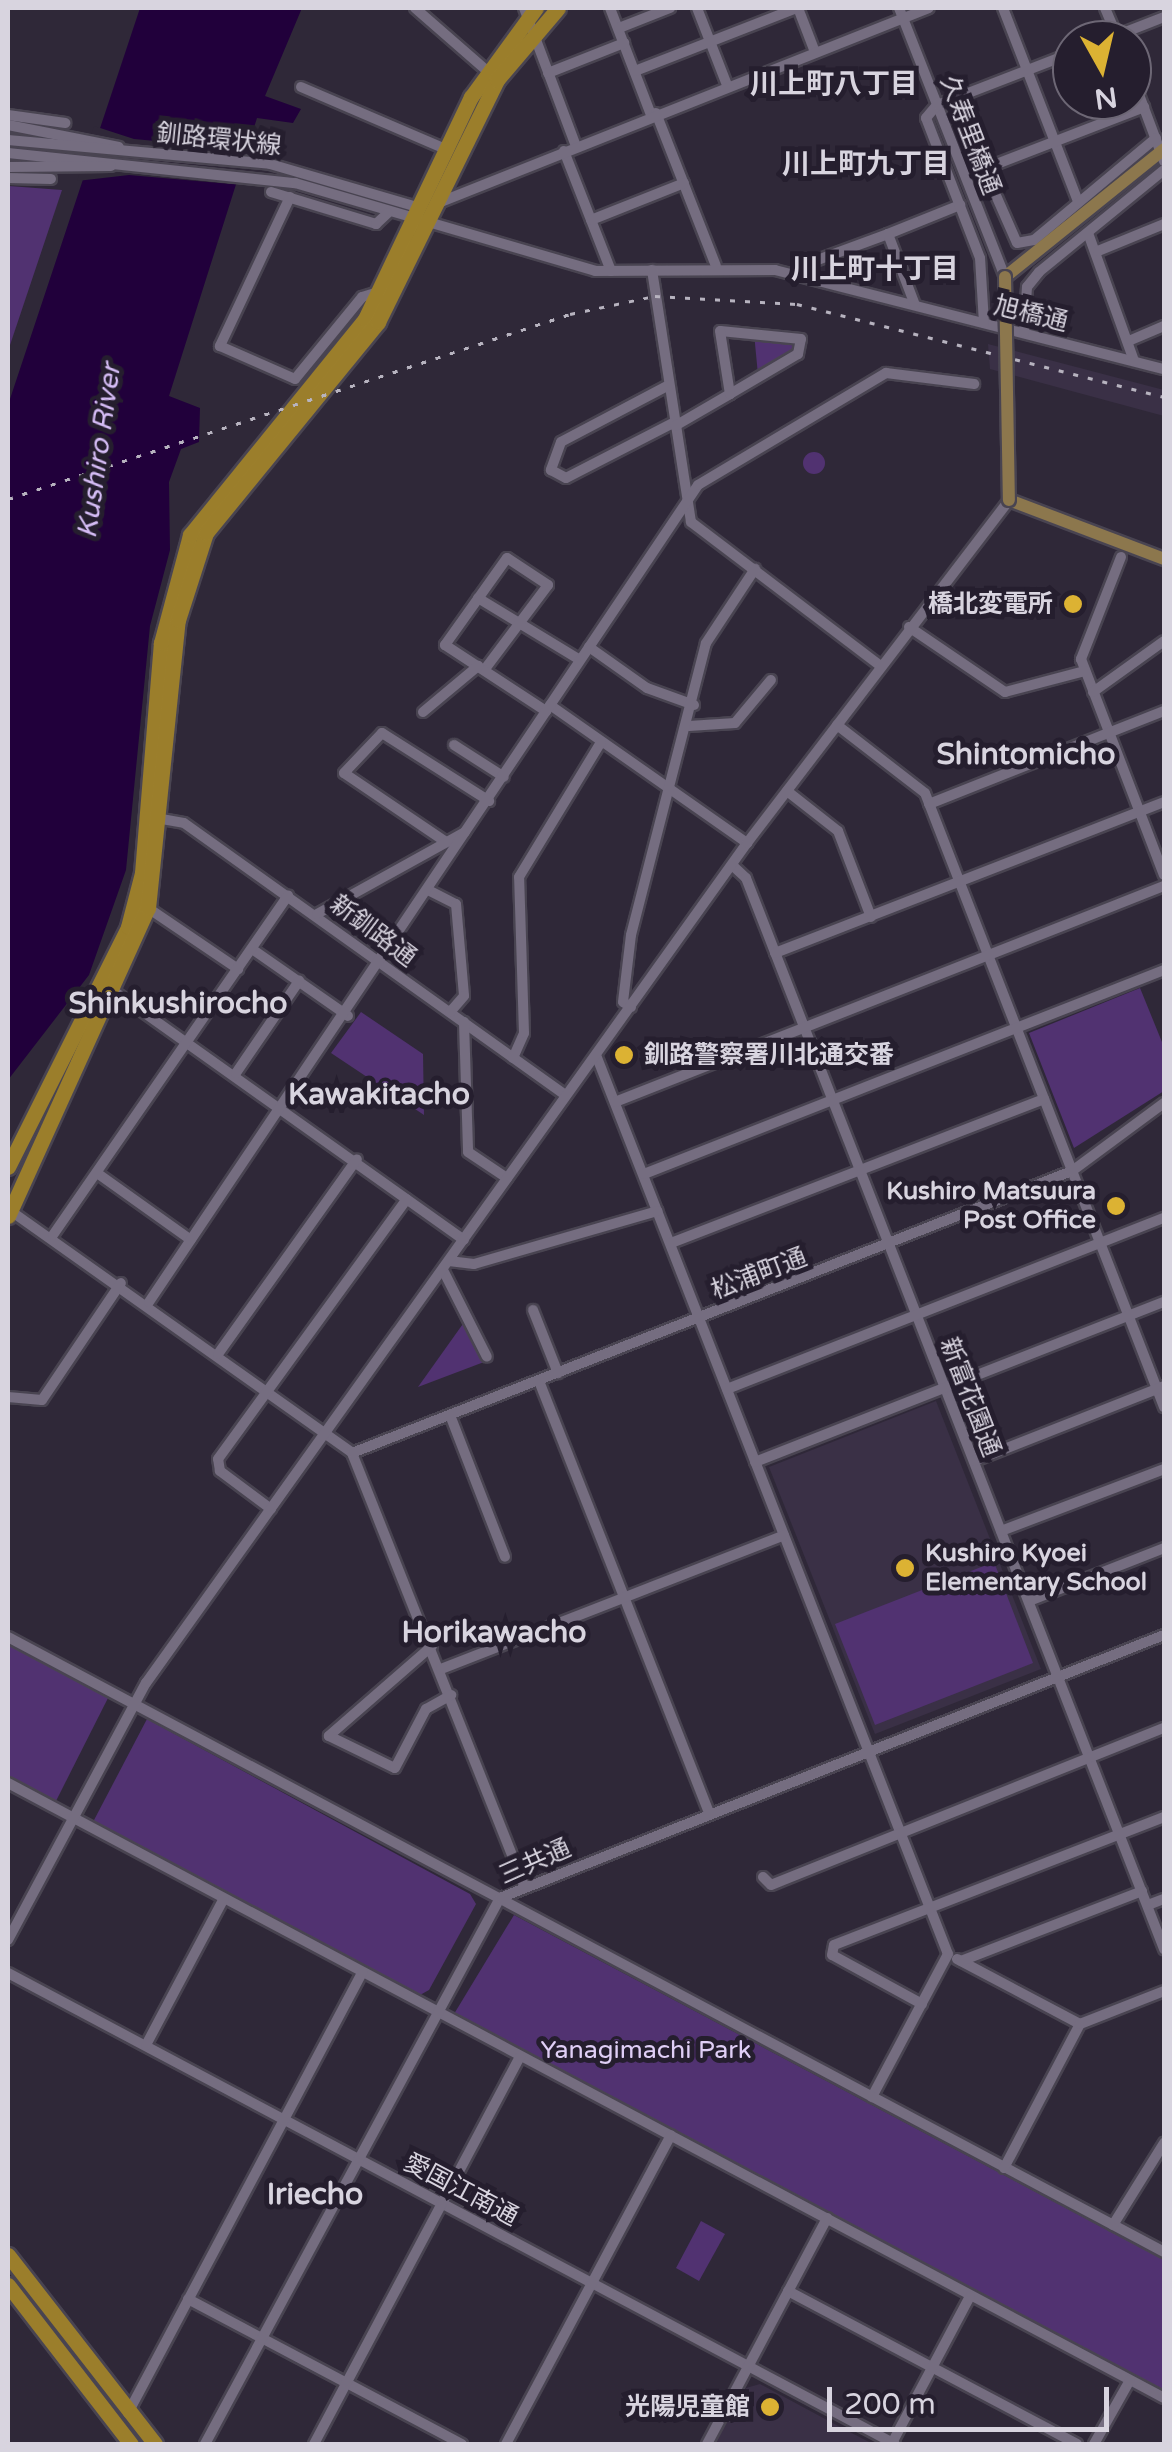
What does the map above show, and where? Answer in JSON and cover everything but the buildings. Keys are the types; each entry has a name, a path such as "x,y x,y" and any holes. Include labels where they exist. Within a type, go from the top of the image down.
{"highway":[{"path":"8,1212 42,1127 115,992 148,908 178,620 206,533 355,356 422,218 448,150 491,75 530,16 558,8"},
{"path":"8,1166 117,961 155,818 161,642 190,534 380,291 422,218 438,203 491,75"},
{"path":"8,2255 155,2444"},
{"path":"8,2285 131,2444"},
{"path":"97,2400 116,2444"}],"main road":[{"path":"1162,150 1046,247 1005,276 1008,500 1164,559"}],"street":[{"path":"415,8 491,75"},
{"path":"610,8 716,266"},
{"path":"619,28 670,8"},
{"path":"696,8 727,85"},
{"path":"635,72 797,8 815,52"},
{"path":"438,203 815,52 901,12 929,8"},
{"path":"1003,8 1078,201"},
{"name":"久寿里橋通","path":"901,12 1005,276"},
{"path":"530,16 576,146"},
{"path":"548,73 624,43"},
{"path":"984,322 980,258 926,118 937,105 952,98 1052,61"},
{"path":"301,87 448,150"},
{"path":"952,98 1016,244 1162,150 1149,120"},
{"path":"8,115 65,123"},
{"path":"981,170 1109,120"},
{"path":"8,126 80,133 127,151"},
{"name":"釧路環状線","path":"8,140 123,164 266,178 388,213 422,218"},
{"name":"釧路環状線","path":"8,152 127,151 270,164 422,218"},
{"path":"564,151 611,271"},
{"path":"8,167 68,171 123,164"},
{"path":"1024,333 1027,288 1164,170"},
{"path":"8,178 50,178"},
{"path":"591,220 684,184"},
{"path":"271,192 376,224 388,213"},
{"path":"290,197 220,346 294,379 362,298 380,291"},
{"path":"804,275 812,262 960,205"},
{"name":"旭橋通","path":"422,218 611,271 716,266 804,275 1164,369"},
{"path":"1098,251 1164,224"},
{"path":"888,234 915,305"},
{"path":"1088,234 1131,340 1134,361"},
{"path":"652,270 691,522 881,666"},
{"path":"1131,340 1164,326"},
{"path":"669,385 560,442 551,470 566,478 675,424 730,394 798,354 801,339 720,331 730,394"},
{"path":"149,1302 383,964 698,485 886,372 974,384"},
{"path":"8,1940 133,1703 747,844 1008,500"},
{"path":"1122,556 1081,659 1164,875"},
{"path":"424,712 482,667 548,586 506,558 445,645 482,667 548,708 601,742 747,844"},
{"path":"631,1007 623,1002 631,934 711,631 756,569"},
{"path":"478,598 517,627 580,660"},
{"path":"909,627 1005,692 1085,671"},
{"path":"1093,692 1164,641"},
{"path":"589,646 646,688 694,705"},
{"path":"689,726 735,723 771,680"},
{"path":"929,804 1164,710"},
{"path":"837,725 929,804 1161,1388 1164,1407"},
{"path":"446,842 344,773 382,733 489,801"},
{"path":"513,1058 524,1032 519,877 601,742"},
{"path":"454,745 504,777"},
{"path":"787,792 838,831 871,917"},
{"path":"776,953 1164,802"},
{"name":"新釧路通","path":"155,818 180,820 566,1095"},
{"path":"317,914 469,830"},
{"name":"新富花園通","path":"732,865 776,953 1164,1949"},
{"path":"615,1102 1164,886"},
{"path":"430,891 456,904 464,996 450,1012"},
{"path":"53,1235 288,895"},
{"path":"148,908 238,970"},
{"path":"252,950 348,1016"},
{"path":"644,1174 1164,970"},
{"path":"236,1072 299,981"},
{"path":"115,992 236,1072 464,1240"},
{"path":"464,1022 468,1152 506,1178"},
{"path":"596,1055 948,1954 1080,2024"},
{"path":"672,1244 1044,1099"},
{"name":"松浦町通","path":"352,1452 1072,1172 1164,1103"},
{"path":"218,1354 357,1159"},
{"path":"97,1173 191,1240"},
{"path":"271,1509 218,1466 267,1389 407,1198"},
{"path":"447,1266 474,1264 658,1210"},
{"path":"8,1212 53,1235 352,1452 524,1884"},
{"path":"727,1390 1164,1218"},
{"path":"447,1266 487,1357"},
{"path":"8,1397 42,1400 121,1283"},
{"path":"756,1462 1164,1302"},
{"path":"533,1310 558,1374"},
{"path":"540,1381 709,1813"},
{"path":"974,1461 1161,1388"},
{"path":"450,1415 505,1557"},
{"path":"1000,1531 1164,1469"},
{"path":"441,1668 784,1536"},
{"path":"1029,1602 1164,1548"},
{"name":"三共通","path":"205,2444 436,2010 500,1898 524,1884 1164,1635"},
{"path":"8,1637 1164,2252"},
{"path":"432,1646 329,1736 395,1768 426,1709 450,1696"},
{"path":"763,1877 771,1885 1164,1728"},
{"path":"8,1783 1164,2398"},
{"path":"922,2004 831,1949 1164,1817"},
{"path":"961,1961 1142,1891"},
{"path":"146,2046 224,1898"},
{"path":"1148,1905 1164,1899"},
{"path":"872,2097 948,1954"},
{"path":"128,2414 362,1972"},
{"name":"愛国江南通","path":"8,1973 894,2444"},
{"path":"1004,2168 1080,2024 1164,1991"},
{"path":"314,2444 520,2056"},
{"path":"506,2444 671,2135"},
{"path":"1113,2225 1164,2143"},
{"path":"707,2444 828,2218"},
{"path":"788,2291 1077,2444"},
{"path":"894,2444 970,2296"},
{"path":"188,2299 462,2444"},
{"path":"1094,2444 1130,2380"}],"shaded area":[{"path":"988,344 1164,390 1164,416 990,369"},
{"name":"Kushiro Kyoei Elementary School","path":"936,1401 1041,1669 875,1734 769,1467"},
{"name":"光陽児童館","path":"760,2384 873,2444 715,2444 746,2388"}],"green space":[{"path":"9,186 62,190 8,351 8,189"},
{"path":"754,333 798,341 796,352 758,375"},
{"path":"810,452 818,452 825,463 818,474 810,474 803,467 803,459"},
{"path":"1140,988 1164,1047 1164,1091 1074,1148 1029,1033"},
{"path":"361,1012 423,1054 424,1115 331,1053"},
{"path":"465,1321 484,1362 418,1387"},
{"path":"994,1562 1033,1663 875,1725 835,1624"},
{"path":"8,1643 108,1698 56,1801 8,1776"},
{"path":"147,1719 470,1894 476,1904 429,1990 420,1995 93,1822"},
{"name":"Yanagimachi Park","path":"514,1915 1164,2260 1164,2391 454,2014"},
{"path":"701,2221 725,2234 699,2281 676,2268"}],"water":[{"name":"Kushiro River","path":"140,8 302,8 265,96 301,109 293,123 257,118 169,396 200,408 199,442 181,449 169,482 170,550 150,626 126,870 89,975 8,1080 8,405"}],"pier":[{"path":"94,126 134,139 253,150 242,185 129,175 77,181"}],"tunnel":[{"path":"51,179 65,123"}],"railway":[{"path":"8,499 570,314 655,296 797,304 1164,397"}],"place":[{"name":"橋北変電所","path":"1073,604"},
{"name":"釧路警察署川北通交番","path":"624,1055"},
{"name":"Kushiro Matsuura Post Office","path":"1116,1206"},
{"name":"Kushiro Kyoei Elementary School","path":"905,1568"},
{"name":"光陽児童館","path":"770,2407"}],"district":[{"name":"川上町八丁目","path":"834,84"},
{"name":"川上町九丁目","path":"866,164"},
{"name":"川上町十丁目","path":"875,269"},
{"name":"Shintomicho","path":"1026,755"},
{"name":"Shinkushirocho","path":"178,1004"},
{"name":"Kawakitacho","path":"379,1095"},
{"name":"Horikawacho","path":"494,1633"},
{"name":"Iriecho","path":"315,2195"}]}
